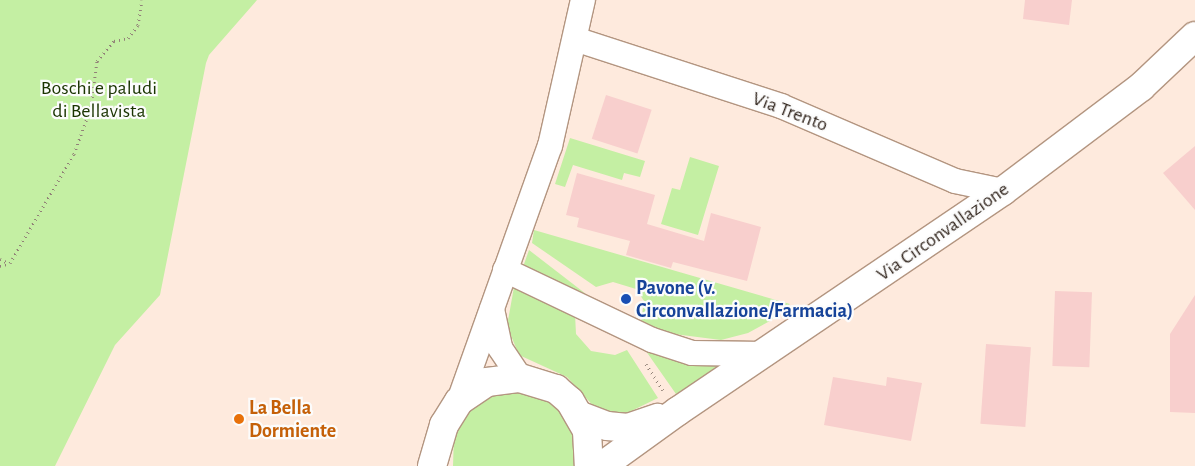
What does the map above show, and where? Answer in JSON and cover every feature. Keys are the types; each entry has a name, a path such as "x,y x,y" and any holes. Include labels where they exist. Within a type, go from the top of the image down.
{"main road":[{"name":"Via Circonvallazione","path":"602,466 678,411 765,354 1003,191 1142,87 1195,36"},
{"name":"Via Circonvallazione","path":"432,466 440,438 459,402 487,382 520,378 556,389 581,416 591,446 590,466"},
{"name":"Via Circonvallazione","path":"581,416 607,426 628,428 678,411"},
{"name":"Via Circonvallazione","path":"440,438 440,466"}],"street":[{"path":"459,402 550,146 583,0"},
{"name":"Via Trento","path":"575,39 780,106 955,181 1003,191"},
{"path":"505,270 652,340 692,353 765,354"},
{"path":"492,307 500,348 520,378"}],"path":[{"path":"0,266 10,263 74,154 91,107 96,61 114,41 128,38 138,25 142,0"},
{"path":"0,259 10,263"}],"green space":[{"name":"Boschi e paludi di Bellavista","path":"0,0 257,0 209,55 206,63 160,295 115,345 55,466 0,466"},
{"path":"570,138 645,161 640,177 624,173 622,180 573,165 565,187 555,184"},
{"path":"690,157 719,166 698,235 661,224 672,188 680,190"},
{"path":"534,230 790,304 770,321 748,333 721,340 666,333 641,323 644,301 636,289 613,282 596,287 532,243"},
{"path":"529,250 586,294 523,267"},
{"path":"514,287 575,314 576,334 591,351 615,355 627,350 658,398 623,415 597,410 567,377 519,355 507,326"},
{"path":"641,344 687,363 722,366 676,394"},
{"path":"504,390 533,392 560,407 574,430 577,466 453,466 454,436 465,413 482,398"}],"building":[{"path":"1025,0 1072,0 1069,25 1023,19"},
{"path":"606,95 652,110 637,154 592,139"},
{"path":"1195,146 1195,210 1163,173"},
{"path":"577,173 655,195 647,224 704,241 711,213 761,227 747,281 673,262 671,268 626,255 630,241 577,227 579,218 566,215"},
{"path":"1055,291 1092,292 1089,367 1052,366"},
{"path":"1195,295 1195,413 1170,412 1170,334"},
{"path":"986,344 1031,347 1025,427 980,424"},
{"path":"833,377 886,386 887,377 922,383 911,441 824,425"}],"place":[{"name":"Pavone (v. Circonvallazione/Farmacia)","path":"626,299"},
{"name":"La Bella Dormiente","path":"239,419"}]}
